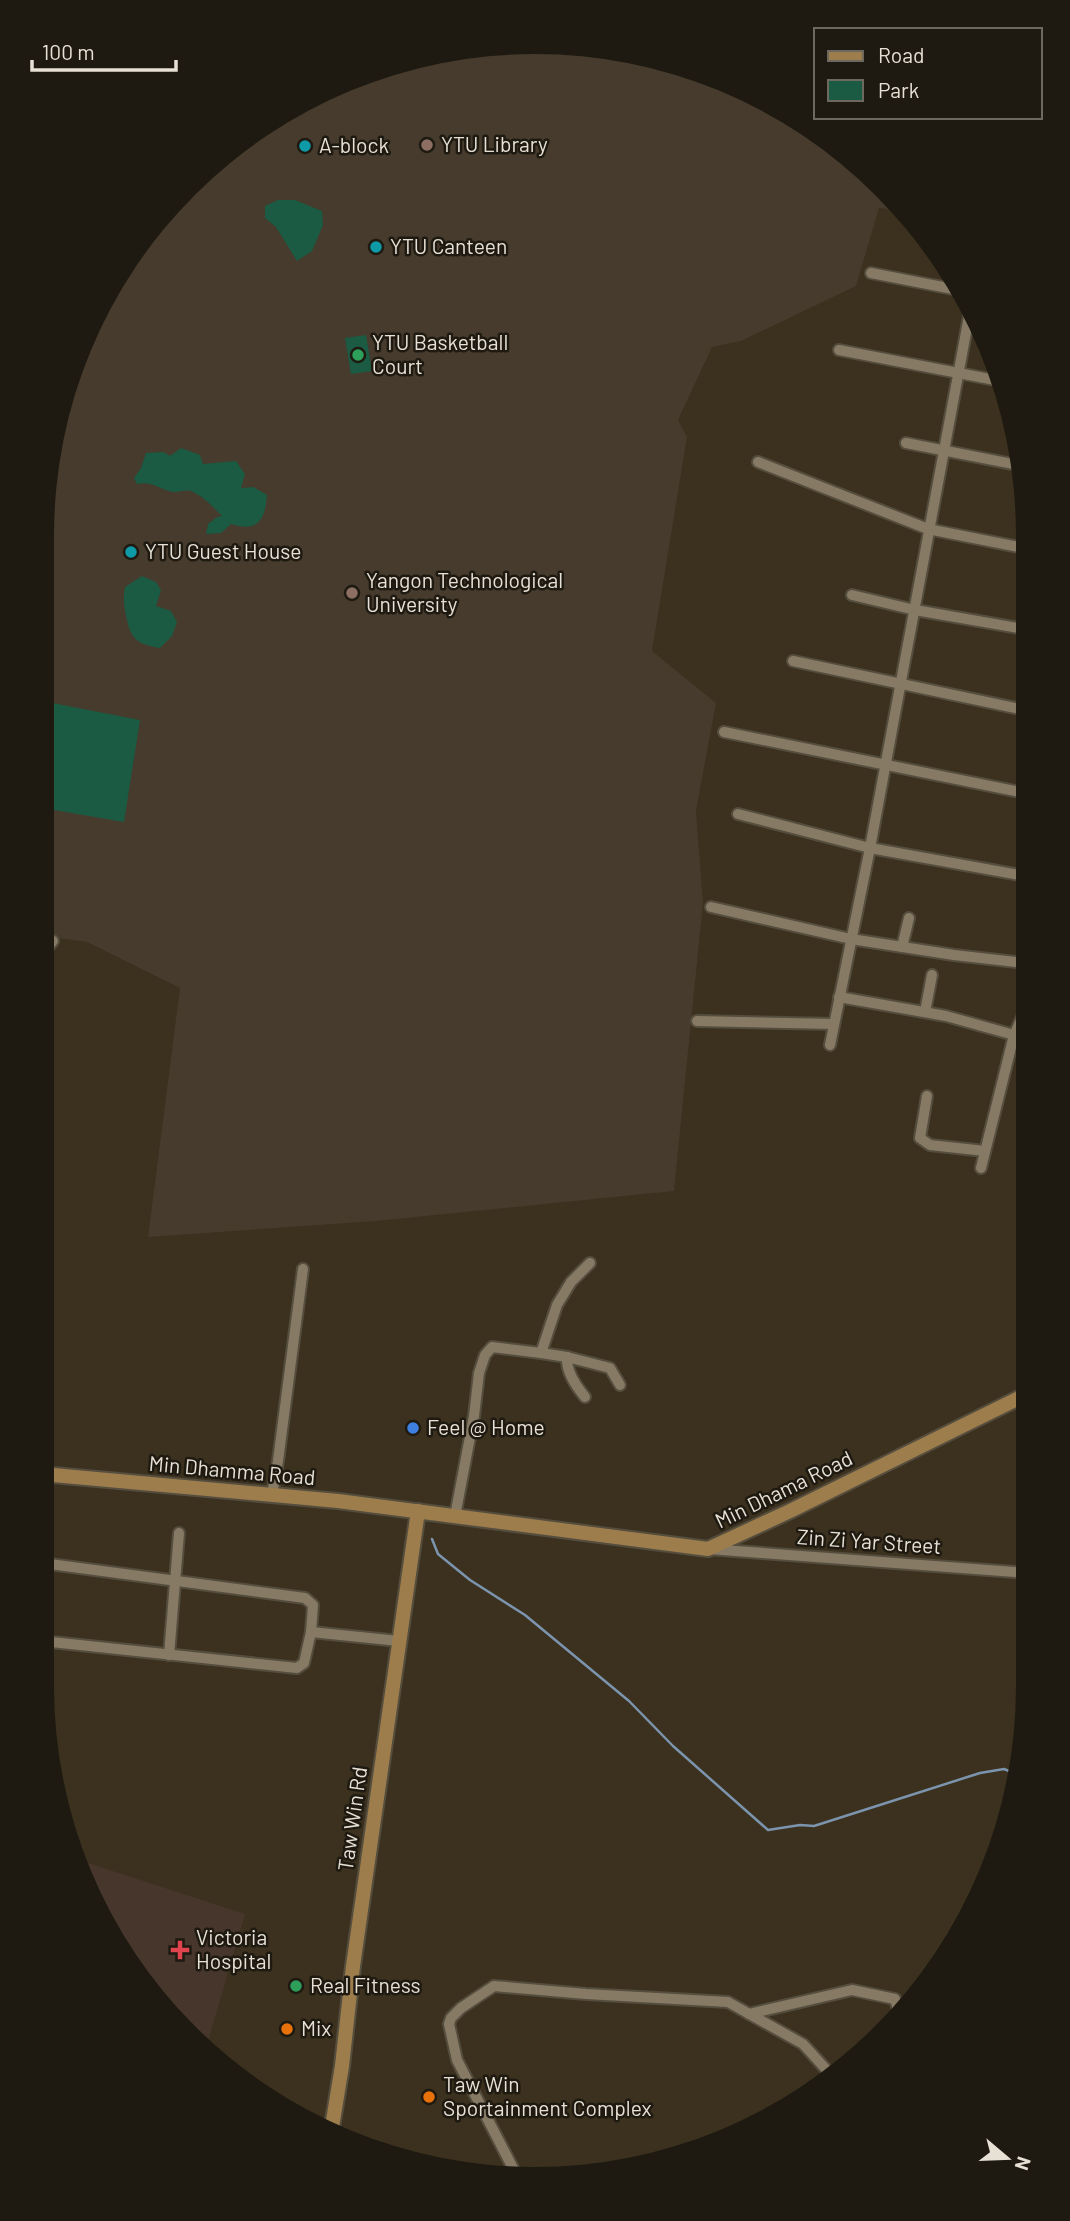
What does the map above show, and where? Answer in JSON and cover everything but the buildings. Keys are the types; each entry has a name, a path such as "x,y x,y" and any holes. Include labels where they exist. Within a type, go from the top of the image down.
{"main road":[{"name":"Min Dhama Road","path":"418,1511 708,1549 1016,1399"},
{"name":"Min Dhamma Road","path":"54,1475 418,1511"},
{"name":"Taw Win Rd","path":"333,2122 418,1511"}],"street":[{"path":"871,273 947,288"},
{"path":"830,1045 870,848 967,325"},
{"path":"839,349 989,378"},
{"path":"906,443 1011,464"},
{"path":"758,462 928,529 1016,546"},
{"path":"852,595 915,610 1016,628"},
{"path":"793,662 1016,708"},
{"path":"724,732 1016,791"},
{"path":"738,814 870,848 1016,874"},
{"path":"711,907 850,939 1016,962"},
{"path":"902,947 909,918"},
{"path":"925,1012 932,975"},
{"path":"839,997 946,1016 1014,1035"},
{"path":"697,1021 834,1024"},
{"path":"981,1168 1016,1031"},
{"path":"928,1096 920,1138 930,1144 985,1151"},
{"path":"541,1353 557,1305 571,1282 590,1263"},
{"path":"272,1495 303,1269"},
{"path":"455,1516 474,1416 479,1373 485,1355 492,1347 567,1357 610,1368 620,1385"},
{"path":"567,1357 566,1363 575,1384 585,1397"},
{"path":"169,1655 179,1533"},
{"name":"Zin Zi Yar Street","path":"708,1549 1016,1572"},
{"path":"54,1565 305,1598 313,1605 311,1632 304,1663 297,1668 54,1642"},
{"path":"311,1632 399,1641"},
{"path":"511,2166 457,2060 449,2024 451,2018 494,1986 728,2002 803,2044 826,2069"},
{"path":"749,2014 852,1990 895,1998 896,2003"}],"shaded area":[{"name":"Yangon Technological University","path":"535,54 629,63 719,91 802,135 875,195 888,209 879,208 856,286 741,341 712,347 678,420 687,437 652,651 716,703 696,811 703,903 674,1191 376,1221 148,1237 180,988 87,942 54,938 54,535 58,472 63,441 80,380 104,322 135,268 195,195 268,135 351,91 441,63"},
{"name":"Victoria Hospital","path":"88,1863 245,1914 209,2039 174,2003 135,1953 104,1899"}],"green space":[{"path":"278,200 295,200 322,211 323,225 312,251 297,261 276,227 265,218 265,206"},
{"name":"YTU Basketball Court","path":"366,335 372,371 351,374 345,338"},
{"path":"181,448 200,455 203,464 236,461 245,474 241,488 253,487 267,495 259,522 248,527 231,524 221,533 206,534 208,524 222,516 200,496 191,491 172,492 150,484 137,484 134,478 146,453 164,452 170,456"},
{"path":"142,576 156,582 161,590 156,606 171,611 177,622 172,636 160,648 145,645 136,639 125,612 125,587"},
{"path":"54,703 140,720 124,822 54,810"}],"waterway":[{"path":"432,1539 438,1554 470,1580 525,1615 629,1701 673,1746 768,1830 800,1825 814,1826 980,1773 1004,1769 1008,1771"}],"place":[{"name":"YTU Library","path":"427,145"},
{"name":"A-block","path":"305,146"},
{"name":"YTU Canteen","path":"376,247"},
{"name":"YTU Basketball Court","path":"358,355"},
{"name":"YTU Guest House","path":"131,552"},
{"name":"Yangon Technological University","path":"352,593"},
{"name":"Feel @ Home","path":"413,1428"},
{"name":"Victoria Hospital","path":"180,1950"},
{"name":"Real Fitness","path":"296,1986"},
{"name":"Mix","path":"287,2029"},
{"name":"Taw Win Sportainment Complex","path":"429,2097"}]}
